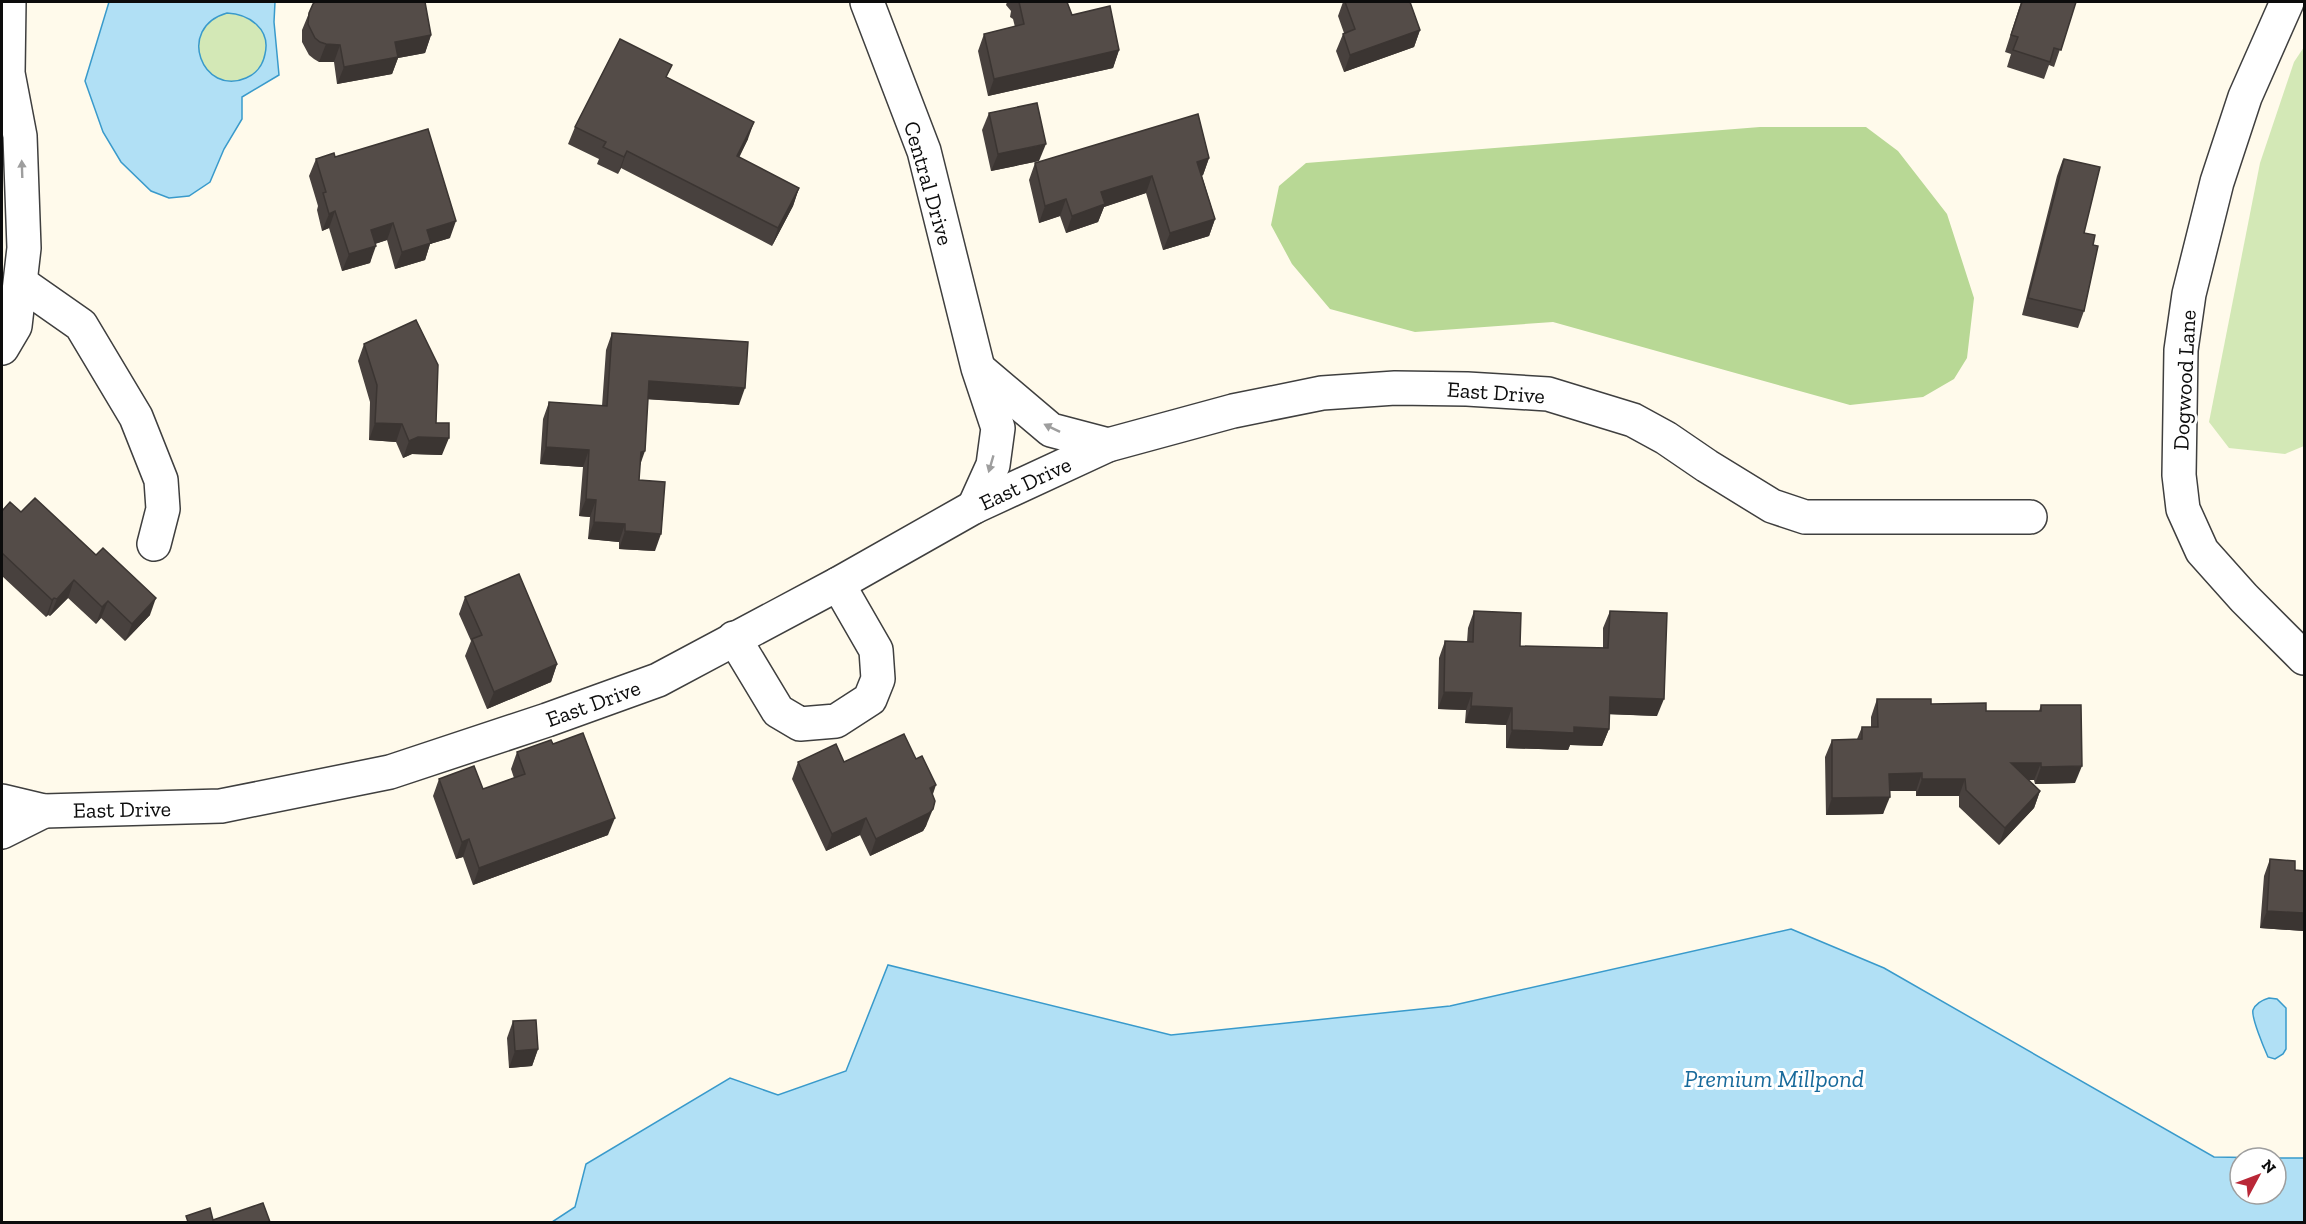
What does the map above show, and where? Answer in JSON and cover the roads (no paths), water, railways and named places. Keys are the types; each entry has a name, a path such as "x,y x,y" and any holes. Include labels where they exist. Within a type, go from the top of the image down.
{"street":[{"path":"2,348 15,326 24,248 13,224 20,136 5,81 9,2"},
{"name":"Central Drive","path":"867,2 924,151 978,368 998,428 993,465 974,507"},
{"name":"Dogwood Lane","path":"2287,2 2242,107 2217,182 2189,294 2181,351 2179,476 2183,509 2202,551 2244,598 2304,658"},
{"path":"21,283 81,325 136,417 161,480 163,509 154,544"},
{"path":"978,368 1051,430 1108,445"},
{"name":"East Drive","path":"2,801 44,811 221,806 390,772 658,680 838,584 974,507 1108,445 1233,411 1322,393 1395,388 1467,389 1548,394 1633,420 1666,438 1772,506 1805,517 2030,517"},
{"path":"734,638 778,711 800,724 836,721 870,699 878,679 876,650 838,584"},
{"name":"East Drive","path":"2,832 44,811"}],"water":[{"path":"109,2 275,2 274,22 279,75 242,97 242,119 224,149 210,182 189,196 169,198 151,191 121,162 103,132 85,81","holes":["227,13 235,14 257,24 265,37 266,45 263,62 256,72 246,78 231,81 218,78 207,70 201,58 199,45 202,32 211,21"]},
{"name":"Premium Millpond","path":"1791,929 1884,968 2214,1157 2228,1157 2228,1206 2288,1206 2288,1158 2304,1158 2304,1222 552,1222 575,1207 586,1164 730,1078 778,1095 846,1071 888,965 1171,1035 1450,1006"},
{"path":"2269,998 2277,999 2286,1008 2286,1049 2275,1059 2268,1057 2253,1014 2258,1004"}]}
